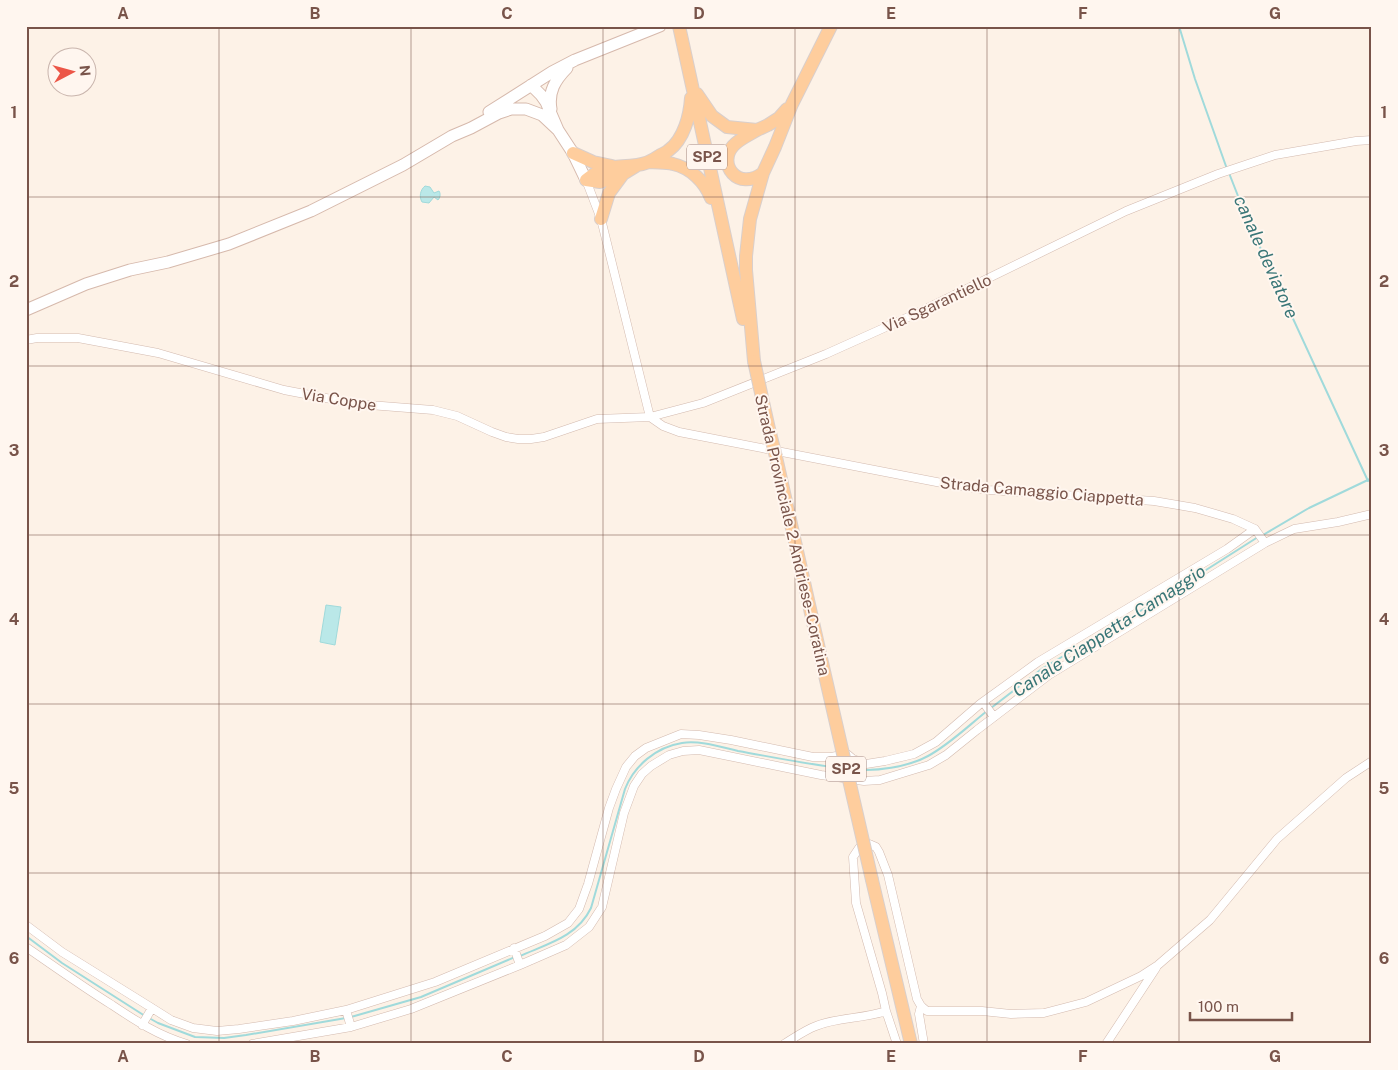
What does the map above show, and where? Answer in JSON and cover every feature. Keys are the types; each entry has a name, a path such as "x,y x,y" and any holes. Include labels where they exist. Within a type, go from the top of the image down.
{"main road":[{"path":"26,310 86,284 130,270 168,262 228,244 311,211 403,165 531,85 575,60 660,26"},
{"path":"754,361 748,303 746,256 750,219 763,173 792,104 831,26"},
{"name":"Strada Provinciale 2 Andriese-Coratina","path":"680,31 745,330 754,361 911,1044"},
{"path":"547,115 553,86 575,60"},
{"path":"692,83 701,101 712,116 728,127 757,130"},
{"path":"586,180 600,182 623,174 670,150 678,140 687,120 692,83"},
{"path":"531,85 546,102 547,115 572,153 586,180"},
{"path":"763,173 757,178 740,179 733,174 728,166 728,154 734,144 757,130 768,126 779,118 792,104"},
{"path":"452,136 511,109 526,109 547,115"},
{"path":"572,153 592,162 612,166"},
{"path":"586,180 597,171 612,166 674,164 692,172 708,188 724,231"},
{"path":"601,219 609,193 623,174"}],"street":[{"name":"Via Sgarantiello","path":"650,417 703,403 826,354 915,314 1126,211 1218,174 1275,155 1372,140"},
{"path":"586,180 601,219 650,417"},
{"name":"Via Coppe","path":"26,340 36,338 78,338 158,353 284,390 357,404 433,410 457,416 492,432 518,439 544,437 597,419 650,417"},
{"name":"Strada Camaggio Ciappetta","path":"650,417 663,426 679,432 952,485 989,490 1154,501 1195,508 1233,519 1256,531"},
{"path":"252,1044 350,1027 418,1006 520,966 566,945 589,927 602,907 624,813 634,786 650,766 669,755 683,751 698,750 821,775 864,781 880,780 929,765 946,755 1049,675 1264,542 1294,528 1338,522 1372,514"},
{"path":"26,925 62,952 171,1020 194,1028 217,1031 239,1029 293,1021 346,1010 435,982 545,936 568,922 579,909 588,884 609,808 626,767 646,748 681,734 699,735 813,757 831,757 847,754 853,759 866,764 914,754 936,742 983,702 1038,662 1256,531 1264,542"},
{"path":"1139,602 1146,616"},
{"path":"983,702 994,717"},
{"path":"774,766 778,749"},
{"path":"898,1044 886,1011 856,903 853,857 859,848 869,844 876,847 879,852 888,875 916,993 921,1006 926,1011 982,1011 1011,1014 1044,1013 1086,1002 1141,976 1158,965 1210,920 1277,839 1346,778 1372,761"},
{"path":"609,808 624,813"},
{"path":"26,947 142,1025 154,1032 187,1044"},
{"path":"514,948 520,966"},
{"path":"1106,1044 1158,965"},
{"path":"921,1006 918,1014 924,1044"},
{"path":"142,1025 152,1008"},
{"path":"346,1010 350,1027"},
{"path":"784,1044 815,1026 845,1019 876,1015 886,1011"}],"water":[{"path":"425,186 430,187 434,193 439,191 440,196 438,200 434,197 429,203 422,202 420,194"},
{"path":"326,605 341,607 335,645 320,642"}],"waterway":[{"name":"canale deviatore","path":"1179,26 1195,79 1227,169"},
{"name":"canale deviatore","path":"1229,173 1247,219 1368,481"},
{"name":"Canale Ciappetta-Camaggio","path":"1263,535 1309,508 1372,478"},
{"name":"Canale Ciappetta-Camaggio","path":"991,708 1043,668 1154,603 1258,537"},
{"name":"Canale Ciappetta-Camaggio","path":"852,769 891,768 920,760 944,746 987,711"},
{"name":"Canale Ciappetta-Camaggio","path":"520,956 570,933 585,918 591,908 625,789 640,765 655,753 672,745 696,742 840,768"},
{"name":"Canale Ciappetta-Camaggio","path":"26,936 62,963 145,1016"},
{"name":"Canale Ciappetta-Camaggio","path":"351,1017 421,997 515,957"},
{"name":"Canale Ciappetta-Camaggio","path":"149,1018 195,1037 224,1038 346,1018"}]}
